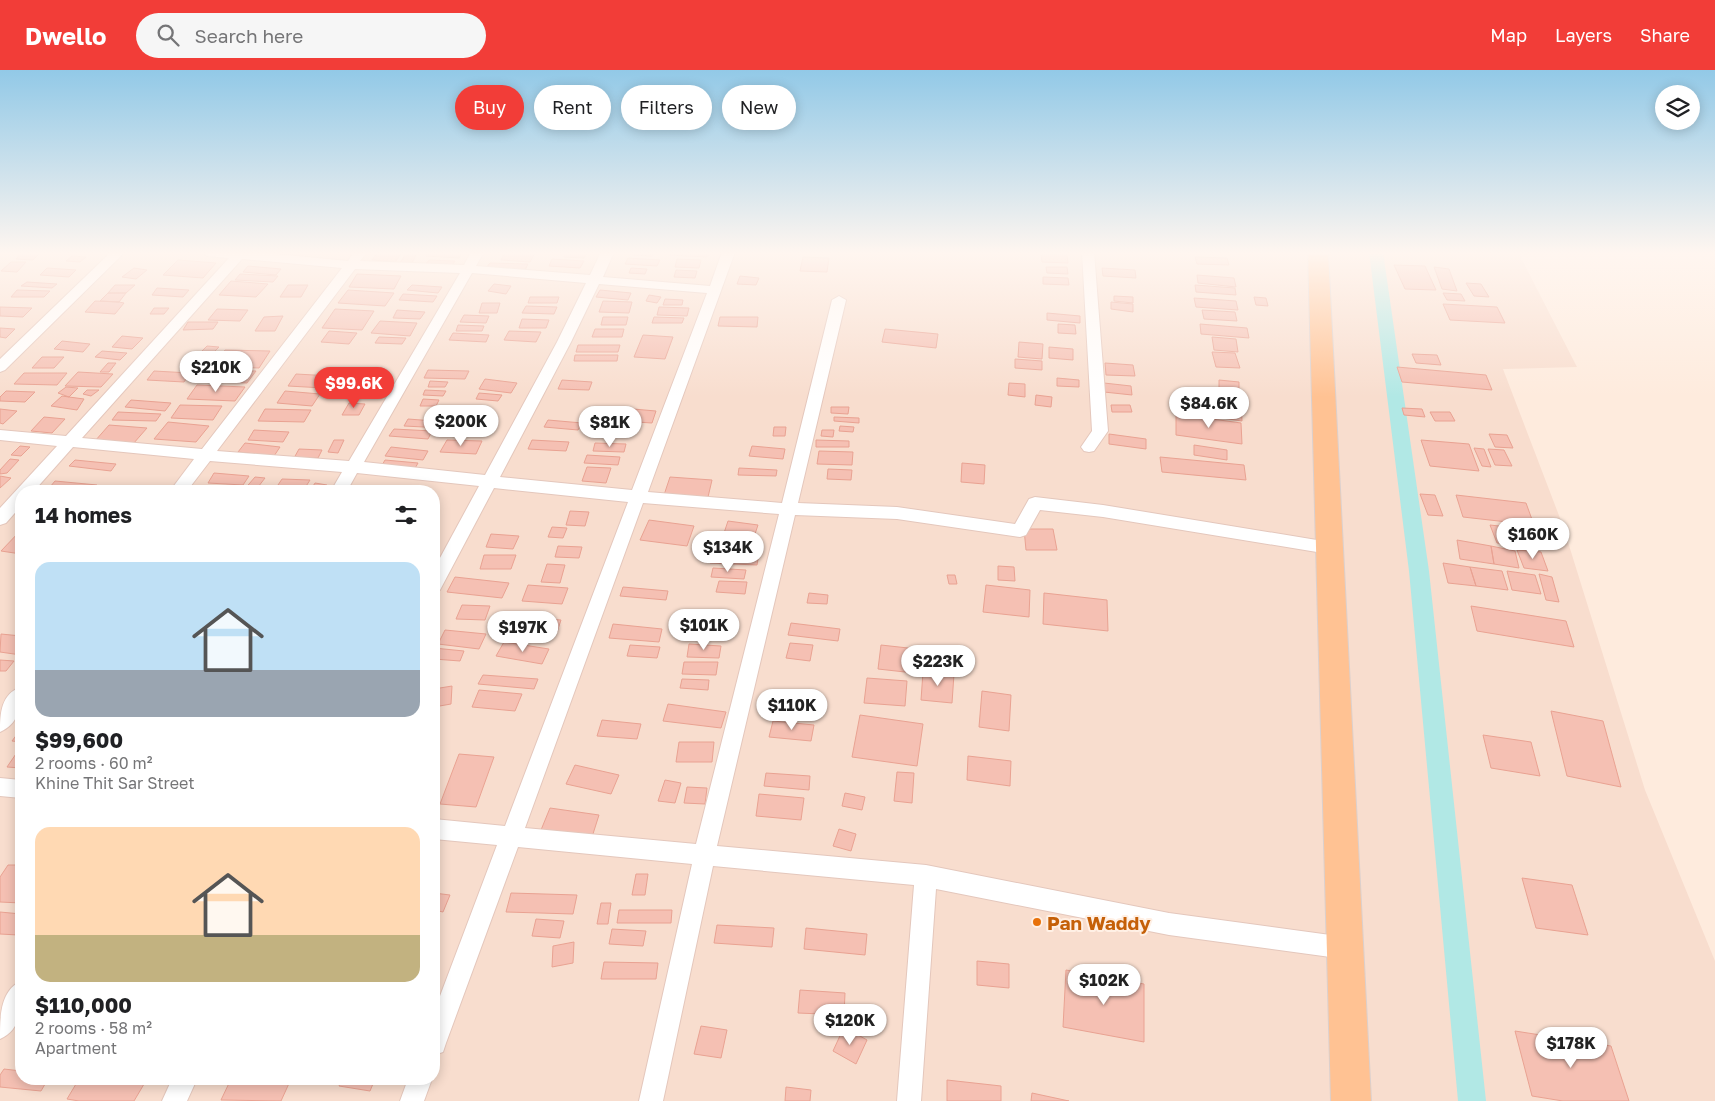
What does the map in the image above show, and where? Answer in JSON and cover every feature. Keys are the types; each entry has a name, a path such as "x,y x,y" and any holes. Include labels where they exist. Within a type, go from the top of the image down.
{"main road":[{"path":"1320,300 1351,1101"}],"street":[{"path":"0,366 69,300"},
{"path":"30,485 198,300"},
{"path":"183,485 325,300"},
{"path":"343,485 450,300"},
{"path":"440,573 585,300"},
{"path":"440,1027 712,300"},
{"path":"651,1101 704,856 839,300"},
{"path":"1090,448 1100,431 1091,300"},
{"path":"0,435 205,456 354,467 638,497 787,509 897,513 1020,531 1035,504 1103,511 1329,548"},
{"path":"0,519 15,502"},
{"path":"0,723 15,703"},
{"path":"0,787 15,788"},
{"path":"440,829 926,876 1169,924 1345,948"},
{"path":"909,1101 926,876"},
{"path":"0,1027 15,1003"},
{"path":"174,1101 182,1085"},
{"path":"412,1101 418,1085"}],"shaded area":[{"path":"0,300 1543,300 1577,367 1503,369 1563,526 1645,790 1715,961 1715,1101 0,1101"}],"building":[{"path":"101,300 120,300 119,302"},
{"path":"340,300 389,300 385,306 338,303"},
{"path":"401,300 434,300 433,302"},
{"path":"529,300 558,300 557,303 528,303"},
{"path":"646,300 659,300 657,303"},
{"path":"665,300 683,300 682,305 663,305"},
{"path":"1133,300 1133,303 1114,301"},
{"path":"1194,300 1236,301 1238,310 1196,307"},
{"path":"1255,300 1267,300 1268,306 1256,305"},
{"path":"95,301 124,303 115,314 85,312"},
{"path":"603,301 632,302 629,313 599,312"},
{"path":"1111,302 1133,304 1133,312 1111,309"},
{"path":"482,303 500,303 497,313 479,313"},
{"path":"1443,304 1497,307 1505,323 1450,320"},
{"path":"526,306 557,307 554,314 522,313"},
{"path":"0,307 32,308 23,317 0,316"},
{"path":"659,307 689,308 687,316 657,315"},
{"path":"154,308 169,308 164,314 150,314"},
{"path":"217,309 248,310 240,321 208,320"},
{"path":"335,309 374,311 362,330 322,328"},
{"path":"397,310 425,312 420,319 393,318"},
{"path":"1202,310 1235,312 1237,321 1204,319"},
{"path":"1047,313 1080,316 1080,323 1047,320"},
{"path":"464,315 489,316 486,323 460,322"},
{"path":"283,316 275,331 255,331 264,317"},
{"path":"603,317 628,317 626,325 601,325"},
{"path":"654,317 684,318 682,323 652,323"},
{"path":"720,317 758,317 757,327 718,326"},
{"path":"522,319 549,320 546,328 519,328"},
{"path":"380,321 417,323 410,336 371,333"},
{"path":"188,322 218,322 213,329 183,330"},
{"path":"1058,324 1075,325 1076,334 1058,333"},
{"path":"1200,324 1247,328 1249,338 1201,334"},
{"path":"458,325 484,326 482,331 456,331"},
{"path":"0,328 15,329 6,338 0,337"},
{"path":"595,329 624,329 622,337 592,337"},
{"path":"885,329 938,334 936,348 882,342"},
{"path":"329,331 357,333 349,344 321,342"},
{"path":"509,331 541,332 536,342 504,340"},
{"path":"453,333 489,335 486,342 449,340"},
{"path":"643,335 673,337 665,359 634,357"},
{"path":"122,336 143,338 132,349 112,347"},
{"path":"379,337 406,338 402,344 375,343"},
{"path":"1212,337 1236,339 1238,352 1214,350"},
{"path":"62,341 90,344 83,352 54,349"},
{"path":"1019,342 1043,344 1042,359 1018,357"},
{"path":"578,345 620,345 618,352 576,352"},
{"path":"207,346 219,347 213,353 201,352"},
{"path":"1049,347 1073,349 1073,360 1049,358"},
{"path":"225,350 270,351 259,368 213,366"},
{"path":"102,351 127,353 120,360 95,357"},
{"path":"1212,352 1235,353 1240,368 1216,367"},
{"path":"1412,354 1437,355 1441,365 1416,363"},
{"path":"575,355 618,355 617,361 574,361"},
{"path":"42,357 64,357 54,368 32,368"},
{"path":"1015,359 1042,361 1042,370 1015,368"},
{"path":"108,363 116,363 109,372 100,372"},
{"path":"1105,363 1133,365 1135,376 1106,375"},
{"path":"1397,367 1486,375 1492,390 1402,382"},
{"path":"361,368 379,372 374,378 355,374"},
{"path":"213,370 256,371 247,383 205,381"},
{"path":"428,370 469,371 465,379 424,378"},
{"path":"154,371 190,373 184,382 147,380"},
{"path":"78,372 113,374 101,387 65,386"},
{"path":"24,373 67,373 57,385 14,384"},
{"path":"296,374 332,376 324,388 288,386"},
{"path":"1057,378 1079,380 1079,387 1057,386"},
{"path":"485,379 517,383 511,393 479,389"},
{"path":"562,380 592,382 589,390 558,389"},
{"path":"1219,380 1239,382 1239,391 1219,388"},
{"path":"430,381 448,382 445,387 428,387"},
{"path":"1009,383 1025,384 1025,397 1008,395"},
{"path":"1104,383 1131,386 1132,395 1104,392"},
{"path":"197,385 245,387 235,401 187,399"},
{"path":"66,387 78,388 69,397 58,393"},
{"path":"87,390 99,390 91,396 83,394"},
{"path":"425,390 446,391 443,396 423,395"},
{"path":"6,391 35,392 25,402 0,401 0,397"},
{"path":"285,391 320,394 312,406 277,403"},
{"path":"479,393 502,395 498,401 476,399"},
{"path":"1177,393 1241,402 1242,421 1176,411"},
{"path":"1036,395 1052,397 1051,407 1035,405"},
{"path":"62,396 84,399 77,410 51,406"},
{"path":"423,399 439,400 436,406 420,406"},
{"path":"131,400 171,403 165,411 125,407"},
{"path":"349,403 365,404 359,415 342,415"},
{"path":"180,405 222,406 213,420 171,418"},
{"path":"1111,405 1130,405 1132,412 1112,412"},
{"path":"610,407 656,411 652,423 605,420"},
{"path":"831,407 849,407 848,414 831,413"},
{"path":"1402,408 1422,409 1425,417 1404,415"},
{"path":"0,409 17,411 3,424 0,423"},
{"path":"265,409 311,410 304,422 258,421"},
{"path":"118,412 161,414 156,421 112,420"},
{"path":"467,412 489,413 482,428 460,428"},
{"path":"1430,412 1450,412 1455,421 1435,421"},
{"path":"1176,414 1241,423 1242,444 1176,435"},
{"path":"44,417 65,419 52,433 31,431"},
{"path":"834,417 859,418 859,423 834,421"},
{"path":"408,419 447,422 444,428 404,426"},
{"path":"548,420 582,423 578,430 544,427"},
{"path":"168,422 209,426 196,442 154,439"},
{"path":"109,425 147,428 133,444 95,441"},
{"path":"840,426 854,427 853,432 839,431"},
{"path":"774,427 786,427 785,436 773,436"},
{"path":"394,429 432,431 428,439 389,436"},
{"path":"254,430 289,432 283,442 248,440"},
{"path":"602,430 618,431 616,438 600,437"},
{"path":"822,430 834,430 833,437 821,436"},
{"path":"1109,434 1146,439 1146,449 1109,444"},
{"path":"1489,434 1507,435 1513,448 1495,447"},
{"path":"334,440 344,440 338,453 328,452"},
{"path":"447,440 482,441 476,454 440,452"},
{"path":"532,440 569,442 566,451 528,449"},
{"path":"816,440 849,441 849,447 816,447"},
{"path":"1421,440 1469,444 1479,471 1430,466"},
{"path":"245,443 280,447 274,456 238,452"},
{"path":"595,443 626,444 624,452 593,451"},
{"path":"1194,445 1227,450 1227,460 1194,455"},
{"path":"20,446 30,447 21,456 11,455"},
{"path":"752,446 785,449 783,459 749,456"},
{"path":"391,447 428,451 423,460 385,456"},
{"path":"1474,448 1484,449 1491,467 1482,466"},
{"path":"299,449 322,450 318,458 294,458"},
{"path":"1488,449 1504,450 1512,466 1495,465"},
{"path":"819,451 853,452 852,465 817,464"},
{"path":"587,455 620,457 618,465 584,463"},
{"path":"1160,457 1244,465 1246,480 1162,472"},
{"path":"10,459 19,460 7,473 0,474 0,470"},
{"path":"75,460 116,464 111,471 69,466"},
{"path":"385,460 418,463 414,470 381,467"},
{"path":"962,463 985,465 984,484 961,482"},
{"path":"587,467 611,468 606,483 582,481"},
{"path":"739,468 777,470 776,476 738,475"},
{"path":"828,469 852,470 851,480 827,479"},
{"path":"214,473 249,476 243,485 208,483"},
{"path":"0,476 11,478 0,488"},
{"path":"255,477 265,478 260,485 248,485"},
{"path":"670,477 712,480 708,497 664,495"},
{"path":"282,479 310,480 307,485 278,485"},
{"path":"55,481 97,485 52,485"},
{"path":"1420,494 1435,495 1443,516 1428,515"},
{"path":"1456,495 1526,503 1534,525 1463,517"},
{"path":"570,511 589,512 585,526 566,525"},
{"path":"649,520 694,526 687,546 640,540"},
{"path":"728,521 758,525 752,543 722,539"},
{"path":"1490,525 1517,528 1524,546 1497,543"},
{"path":"552,527 567,528 563,538 548,537"},
{"path":"1024,529 1053,529 1057,550 1026,550"},
{"path":"491,534 519,536 513,549 486,547"},
{"path":"15,536 15,553 1,551"},
{"path":"1457,540 1491,546 1494,564 1460,559"},
{"path":"558,546 582,547 579,558 555,557"},
{"path":"1491,546 1515,551 1519,568 1494,564"},
{"path":"1517,550 1541,552 1548,571 1524,568"},
{"path":"713,551 759,553 757,565 710,563"},
{"path":"484,555 516,555 511,569 480,569"},
{"path":"1443,563 1470,567 1476,586 1448,583"},
{"path":"547,564 565,565 560,583 541,582"},
{"path":"998,566 1014,567 1015,581 998,580"},
{"path":"1470,567 1502,571 1508,590 1476,586"},
{"path":"713,568 746,570 744,579 711,577"},
{"path":"1507,571 1535,575 1541,594 1512,590"},
{"path":"1539,574 1552,577 1559,602 1546,600"},
{"path":"947,575 955,575 957,584 949,584"},
{"path":"455,577 509,583 502,598 447,592"},
{"path":"719,581 747,582 745,594 716,592"},
{"path":"528,585 568,588 562,604 522,601"},
{"path":"986,585 1030,590 1029,617 983,612"},
{"path":"623,587 668,591 666,600 620,596"},
{"path":"809,593 828,595 827,604 807,603"},
{"path":"1044,593 1107,600 1108,631 1043,624"},
{"path":"462,605 490,606 485,620 456,619"},
{"path":"1471,606 1566,621 1574,647 1477,631"},
{"path":"534,618 561,620 557,632 530,631"},
{"path":"712,623 732,624 730,635 709,634"},
{"path":"791,623 840,629 838,641 788,635"},
{"path":"613,624 662,629 659,642 609,638"},
{"path":"445,630 486,634 479,649 440,644"},
{"path":"1,634 15,635 15,654 0,652"},
{"path":"504,642 549,649 542,664 496,656"},
{"path":"790,643 813,645 810,661 786,658"},
{"path":"689,644 721,646 719,658 687,657"},
{"path":"630,645 660,647 657,658 627,656"},
{"path":"881,645 917,649 914,673 878,669"},
{"path":"440,649 464,651 460,661 440,659"},
{"path":"925,653 956,654 956,667 925,666"},
{"path":"0,660 14,661 6,671 0,671"},
{"path":"684,662 718,662 716,675 682,674"},
{"path":"923,672 954,674 952,703 921,700"},
{"path":"483,675 538,679 534,689 478,684"},
{"path":"867,678 907,681 905,706 864,703"},
{"path":"682,679 709,680 708,690 680,688"},
{"path":"452,686 451,704 440,706 440,688"},
{"path":"479,690 522,694 515,711 472,707"},
{"path":"982,691 1011,695 1009,731 979,727"},
{"path":"668,704 726,712 721,728 663,721"},
{"path":"1551,711 1603,721 1621,787 1567,776"},
{"path":"860,715 923,724 917,766 852,757"},
{"path":"602,720 641,724 637,739 597,736"},
{"path":"773,721 814,725 811,741 769,737"},
{"path":"1483,735 1531,742 1540,776 1491,768"},
{"path":"679,742 714,742 712,762 676,762"},
{"path":"459,754 494,757 476,807 440,804"},
{"path":"15,755 15,768 7,767"},
{"path":"968,756 1011,761 1010,786 967,780"},
{"path":"575,765 619,775 611,794 566,784"},
{"path":"897,772 914,773 912,803 894,801"},
{"path":"766,773 810,776 809,790 764,786"},
{"path":"665,780 681,783 675,803 658,801"},
{"path":"687,787 707,788 705,804 684,803"},
{"path":"845,793 865,797 862,810 842,806"},
{"path":"759,794 804,798 801,820 756,816"},
{"path":"550,808 599,815 592,837 541,830"},
{"path":"839,829 856,834 851,851 833,846"},
{"path":"8,865 15,865 15,903 0,902 0,877"},
{"path":"636,874 648,874 645,895 632,895"},
{"path":"1522,878 1572,885 1588,935 1536,928"},
{"path":"511,893 577,895 573,914 506,912"},
{"path":"440,894 450,895 443,912 440,911"},
{"path":"601,903 611,903 608,924 597,924"},
{"path":"619,910 672,910 671,923 617,923"},
{"path":"0,912 15,913 15,935 0,934"},
{"path":"536,919 564,921 560,938 532,936"},
{"path":"717,925 774,928 772,947 714,943"},
{"path":"806,928 867,934 865,955 804,949"},
{"path":"612,929 646,931 643,946 609,944"},
{"path":"574,942 573,963 552,967 553,946"},
{"path":"977,961 1009,964 1009,988 977,985"},
{"path":"604,962 658,963 656,979 601,979"},
{"path":"1066,970 1144,984 1144,1042 1063,1027"},
{"path":"800,990 845,993 844,1015 798,1013"},
{"path":"701,1026 727,1030 721,1058 694,1054"},
{"path":"844,1027 867,1040 856,1064 833,1051"},
{"path":"1515,1031 1611,1046 1629,1101 1563,1101 1532,1096"},
{"path":"4,1069 15,1070 15,1085 44,1085 41,1091 0,1087 0,1075"},
{"path":"947,1080 1001,1086 1001,1101 947,1101"},
{"path":"75,1085 143,1085 134,1101 79,1101 67,1099"},
{"path":"228,1085 288,1085 281,1101 221,1100"},
{"path":"339,1085 372,1085 370,1091"},
{"path":"786,1087 811,1090 810,1101 785,1101"},
{"path":"1032,1093 1069,1101 1031,1101"}],"waterway":[{"path":"1382,300 1419,571 1472,1101"}],"place":[{"name":"Pan Waddy","path":"1037,922"}]}
